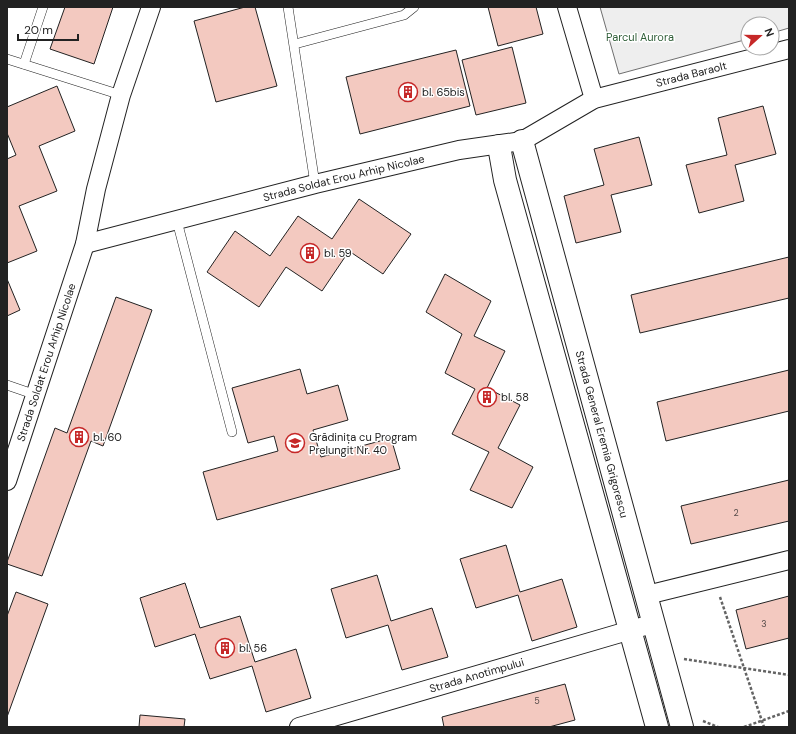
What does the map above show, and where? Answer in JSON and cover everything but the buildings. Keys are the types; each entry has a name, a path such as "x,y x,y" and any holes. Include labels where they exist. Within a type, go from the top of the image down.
{"street":[{"name":"Strada Soldat Erou Arhip Nicolae","path":"7,481 85,244 96,189 121,95 151,7"},
{"path":"567,7 594,99"},
{"name":"Strada Baraolt","path":"594,99 789,49"},
{"name":"Strada Soldat Erou Arhip Nicolae","path":"85,244 315,184 476,146 499,146 522,142 594,99"},
{"name":"Strada General Eremia Grigorescu","path":"522,142 655,623 682,727"},
{"path":"499,146 505,180 657,727"},
{"path":"647,595 714,580 789,560"},
{"name":"Strada Anotimpului","path":"299,727 655,623"}],"lane":[{"path":"24,64 43,7"},
{"path":"288,7 295,44 315,184"},
{"path":"295,44 404,14 414,7"},
{"path":"7,59 121,95"},
{"path":"177,221 232,432"},
{"path":"7,385 36,395"}],"path":[{"path":"714,580 764,727"},
{"path":"676,657 789,675"},
{"path":"744,727 789,711"}],"green space":[{"name":"Parcul Aurora","path":"600,7 789,7 789,28 780,31 780,16 740,16 740,41 619,74"}],"place":[{"name":"bl. 65bis","path":"408,92"},
{"name":"bl. 59","path":"310,253"},
{"name":"bl. 58","path":"487,397"},
{"name":"bl. 60","path":"79,437"},
{"name":"Grădinița cu Program Prelungit Nr. 40","path":"295,443"},
{"name":"bl. 56","path":"225,648"}]}
